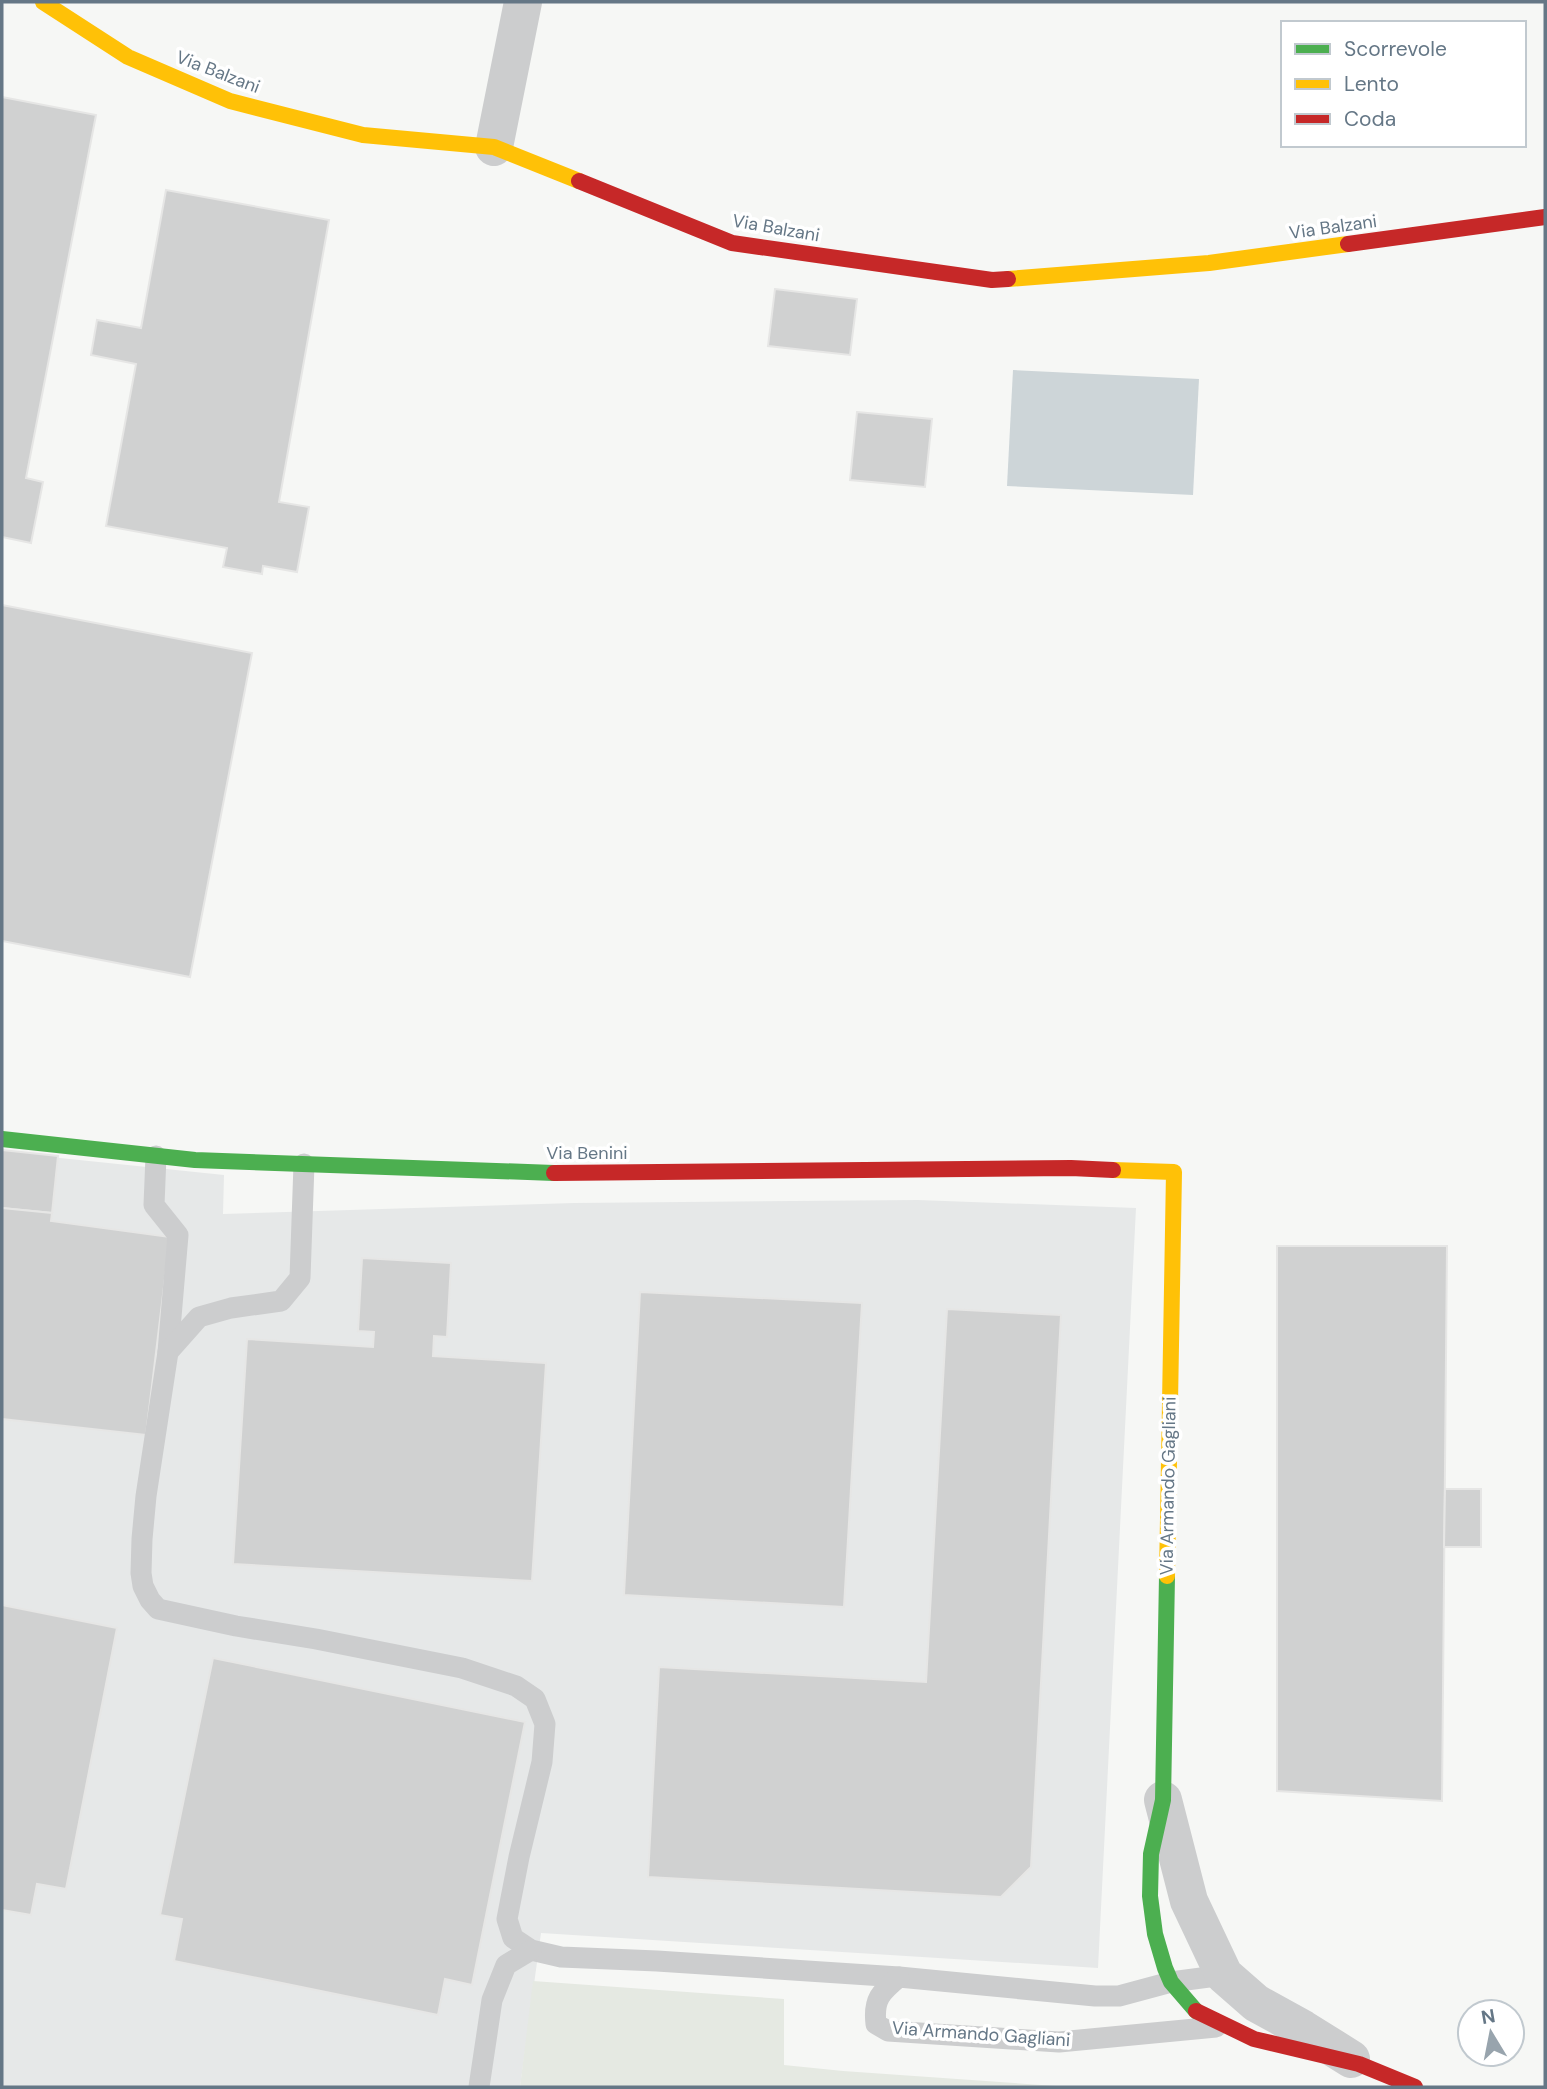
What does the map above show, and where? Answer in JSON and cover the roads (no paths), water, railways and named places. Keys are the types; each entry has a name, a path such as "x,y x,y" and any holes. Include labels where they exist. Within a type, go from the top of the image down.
{"street":[{"name":"Via Balzani","path":"43,2 128,57 230,101 363,135 494,147 732,243 992,280 1209,264 1545,217"},
{"path":"494,147 523,2"},
{"name":"Via Benini","path":"2,1139 195,1160 565,1173 1057,1168 1174,1172"},
{"name":"Via Armando Gagliani","path":"1174,1172 1163,1800 1151,1854 1150,1896 1155,1934 1171,1982 1197,2012 1254,2039 1359,2064 1415,2087"},
{"name":"Via Armando Gagliani","path":"1163,1800 1189,1901 1224,1975 1256,2003 1359,2064"}],"lane":[{"path":"156,1156 154,1205 177,1235 168,1352 146,1496 142,1539 143,1587 158,1609 463,1668 516,1686 535,1699 545,1724 542,1762 507,1919 513,1938 531,1950 561,1957 899,1976 1095,1996 1119,1996 1171,1982 1224,1975"},
{"path":"168,1352 199,1317 231,1308 281,1301 300,1278 304,1164"},
{"path":"479,2087 492,2000 506,1965 531,1950"},
{"name":"Via Armando Gagliani","path":"899,1976 881,1992 874,2008 876,2024 888,2031 1059,2042 1227,2026"}]}
